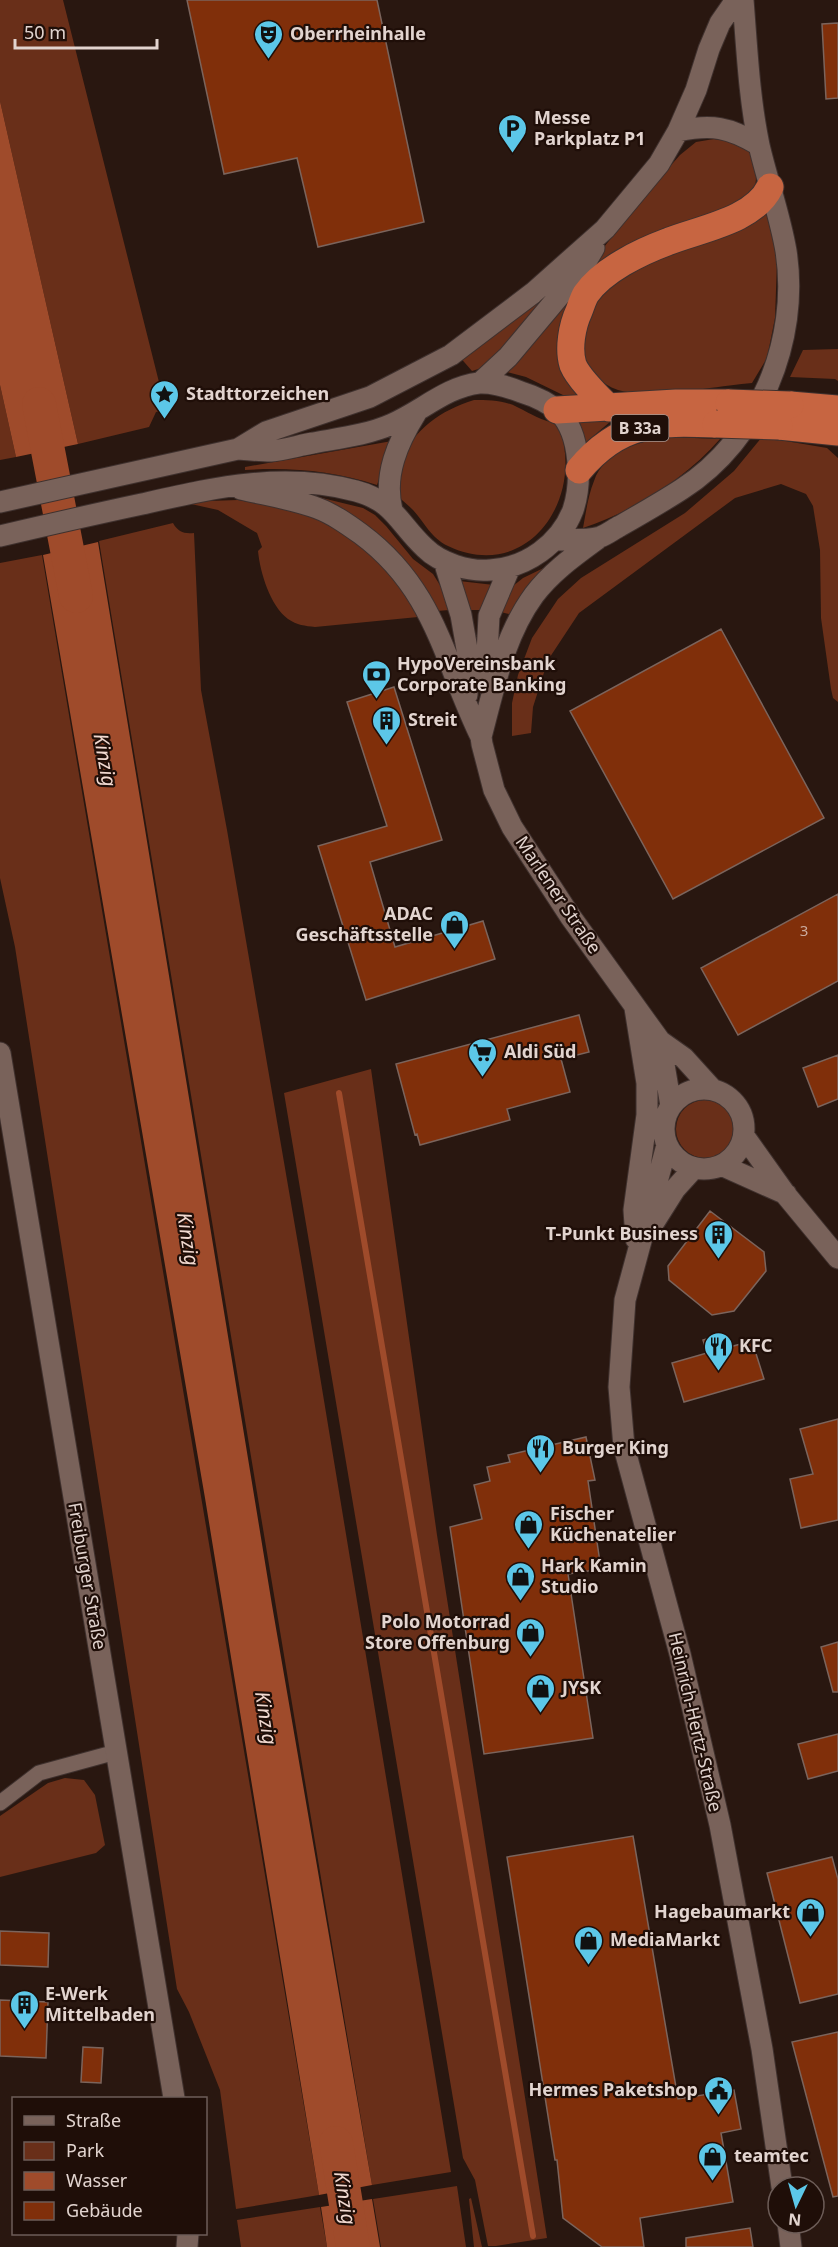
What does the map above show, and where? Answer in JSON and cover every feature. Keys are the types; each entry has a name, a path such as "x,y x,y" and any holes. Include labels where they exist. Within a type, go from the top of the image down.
{"highway":[{"path":"609,408 573,366 571,344 576,318 586,294 631,258 667,242 727,221 754,207 766,195 770,187"},
{"name":"B 33a","path":"557,410 676,403 722,414 784,416 838,409"},
{"name":"B 33a","path":"579,470 596,450 610,439 637,428 722,414"},
{"name":"B 33a","path":"784,416 838,432"}],"main road":[{"path":"238,449 266,432 370,397 451,355 533,293 605,229 659,164 678,131 696,90 716,31 727,10 736,0"},
{"name":"Marlener Straße","path":"481,737 501,660 534,595 558,568 600,537 694,482 738,436 755,412 773,376 784,337 788,297 786,252 759,146 750,96 743,0"},
{"path":"678,131 704,126 726,129 744,136 759,146"},
{"path":"480,383 508,357 581,270 605,229"},
{"path":"0,502 238,449 271,451 367,433 416,413 430,402 455,389 480,383 506,386 557,410 568,424 579,470 574,506 566,524 554,540 534,557 510,567 488,571 444,561 426,550 392,510 373,497 334,486 268,481 226,486"},
{"path":"392,510 388,488 392,467 399,442 416,413"},
{"name":"Marlener Straße","path":"0,536 226,486 317,508 341,520 390,558 419,595 440,638 466,707 481,737 494,790 512,827 570,916 660,1041 684,1058 713,1090"},
{"path":"554,540 600,537"},
{"name":"Marlener Straße","path":"444,561 460,615 467,649 466,707"},
{"name":"Marlener Straße","path":"489,706 487,654 489,616 510,567"},
{"name":"Heinrich-Hertz-Straße","path":"634,1005 647,1083 647,1115 634,1210 640,1250"},
{"name":"Marlener Straße","path":"660,1041 671,1106"},
{"name":"Freiburger Straße","path":"0,1053 174,2097"},
{"path":"701,1089 713,1090 732,1100 738,1108 744,1126 744,1136 740,1148 732,1158 708,1169 694,1168 678,1160 667,1145 664,1125 671,1106 679,1098 701,1089"},
{"path":"744,1136 786,1194 838,1258"},
{"name":"Heinrich-Hertz-Straße","path":"667,1145 625,1300 619,1387 624,1447 683,1665 720,1825 762,2049 780,2175"},
{"path":"721,1165 786,1194"},
{"name":"Heinrich-Hertz-Straße","path":"640,1250 675,1189 694,1168"}],"street":[{"path":"0,1803 39,1773 116,1752"}],"green space":[{"path":"0,0 63,0 166,410 156,412 149,427 78,444 0,101"},
{"path":"714,139 736,143 750,154 754,160 756,173 754,195 581,290 584,396 565,396 526,377 507,372 643,197 680,155 696,142"},
{"path":"768,211 777,262 775,318 767,358 752,383 665,393 631,392 612,387 592,372 580,357 590,310 609,286 630,268"},
{"path":"567,274 491,365 472,371 458,355"},
{"path":"838,349 838,381 790,377 803,350"},
{"path":"0,385 16,457 0,460"},
{"path":"474,400 507,403 541,419 558,424 565,452 564,479 557,505 544,527 526,543 503,553 477,555 442,543 413,510 396,495 400,462 412,440 420,431 450,409"},
{"path":"578,421 611,421 583,445"},
{"path":"668,437 720,439 691,467 658,492 621,513 583,528 592,487 606,462 624,449 646,441"},
{"path":"762,437 827,448 838,458 838,702 833,698 831,689 821,618 820,550 813,506 806,494 781,484 735,498 579,613 548,660 533,707 531,733 512,736 512,703 518,675 532,638 558,599 581,578 685,513 734,471"},
{"path":"392,441 377,485 344,476 312,471 245,470 245,467"},
{"path":"318,497 363,508 375,515 413,559 433,574 443,590 449,610 437,611"},
{"path":"238,500 316,514 346,529 396,577 418,617 315,627 301,625 288,619 276,606 267,588 259,559 258,551 262,547 257,533 218,510 191,504"},
{"path":"173,523 182,532 194,533 201,690 303,1273 451,2172 372,2185 99,541"},
{"path":"42,555 319,2195 236,2209 220,2090 189,2012 177,1989 15,947 0,878 0,563"},
{"path":"556,562 513,615 496,611 513,586 523,578"},
{"path":"459,581 494,585 482,610 468,610"},
{"path":"371,1069 437,1535 547,2238 496,2246 488,2246 475,2180 463,2158 284,1093"},
{"path":"699,1100 711,1100 726,1108 734,1123 734,1135 726,1150 711,1158 699,1158 684,1150 676,1135 676,1123 684,1108"},
{"path":"65,1778 84,1780 95,1795 105,1845 96,1853 0,1877 0,1816 48,1783"},
{"path":"457,2186 466,2247 381,2247 373,2199"},
{"path":"471,2198 482,2247 474,2247 469,2199"},
{"path":"320,2207 327,2247 241,2247 237,2220"}],"water":[{"path":"0,101 78,444 16,457 0,385"},
{"path":"98,542 272,1605 372,2185 319,2195 205,1498 43,555"},
{"path":"372,2199 380,2247 327,2247 321,2207"}],"building":[{"path":"187,0 377,0 424,222 318,247 297,158 224,174"},
{"path":"838,23 838,98 826,99 822,24"},
{"path":"721,629 824,818 673,899 570,711"},
{"path":"394,687 442,840 370,862 395,947 483,921 495,959 366,1000 318,846 387,826 347,702"},
{"path":"838,894 838,981 738,1035 701,968"},
{"name":"Aldi Süd","path":"579,1015 589,1052 561,1059 570,1092 507,1109 510,1120 420,1145 417,1134 415,1135 396,1064"},
{"path":"838,1055 838,1099 818,1107 803,1068"},
{"name":"T-Punkt Business","path":"710,1211 764,1252 766,1271 734,1311 712,1315 669,1280 668,1266"},
{"name":"KFC","path":"718,1336 722,1349 752,1341 764,1379 684,1402 672,1363 707,1353 703,1340"},
{"path":"838,1419 838,1520 801,1528 790,1479 813,1474 800,1429"},
{"path":"586,1437 595,1480 588,1481 601,1569 568,1574 593,1738 484,1754 450,1527 482,1519 474,1485 490,1481 487,1467 510,1462 508,1455"},
{"path":"838,1642 838,1692 833,1692 821,1647"},
{"path":"838,1734 838,1771 808,1779 798,1744"},
{"name":"MediaMarkt","path":"633,1836 678,2099 734,2090 741,2129 721,2133 733,2202 640,2218 644,2247 602,2247 563,2218 557,2160 555,2160 507,1857"},
{"name":"Hagebaumarkt","path":"832,1857 838,1879 838,1994 800,2003 767,1873"},
{"path":"0,1931 49,1933 48,1967 0,1965"},
{"name":"E-Werk Mittelbaden","path":"0,2000 48,2002 46,2058 0,2056"},
{"path":"838,2032 838,2196 833,2197 792,2042"},
{"path":"83,2047 103,2048 101,2083 81,2082"},
{"path":"750,2228 753,2247 686,2247 686,2238"}],"waterway":[{"name":"Kinzig","path":"39,404 76,596"},
{"path":"339,1093 533,2236"},
{"name":"Kinzig","path":"336,2143 353,2247"}],"place":[{"name":"Oberrheinhalle","path":"269,60"},
{"name":"Messe Parkplatz P1","path":"513,154"},
{"name":"Stadttorzeichen","path":"165,420"},
{"name":"HypoVereinsbank Corporate Banking","path":"376,700"},
{"name":"Streit","path":"387,746"},
{"name":"ADAC Geschäftsstelle","path":"454,950"},
{"name":"Aldi Süd","path":"483,1078"},
{"name":"T-Punkt Business","path":"719,1260"},
{"name":"KFC","path":"718,1372"},
{"name":"Burger King","path":"541,1474"},
{"name":"Fischer Küchenatelier","path":"529,1550"},
{"name":"Hark Kamin Studio","path":"520,1602"},
{"name":"Polo Motorrad Store Offenburg","path":"531,1658"},
{"name":"JYSK","path":"541,1714"},
{"name":"Hagebaumarkt","path":"811,1938"},
{"name":"MediaMarkt","path":"589,1966"},
{"name":"E-Werk Mittelbaden","path":"24,2030"},
{"name":"Hermes Paketshop","path":"719,2116"},
{"name":"teamtec","path":"713,2182"}]}
